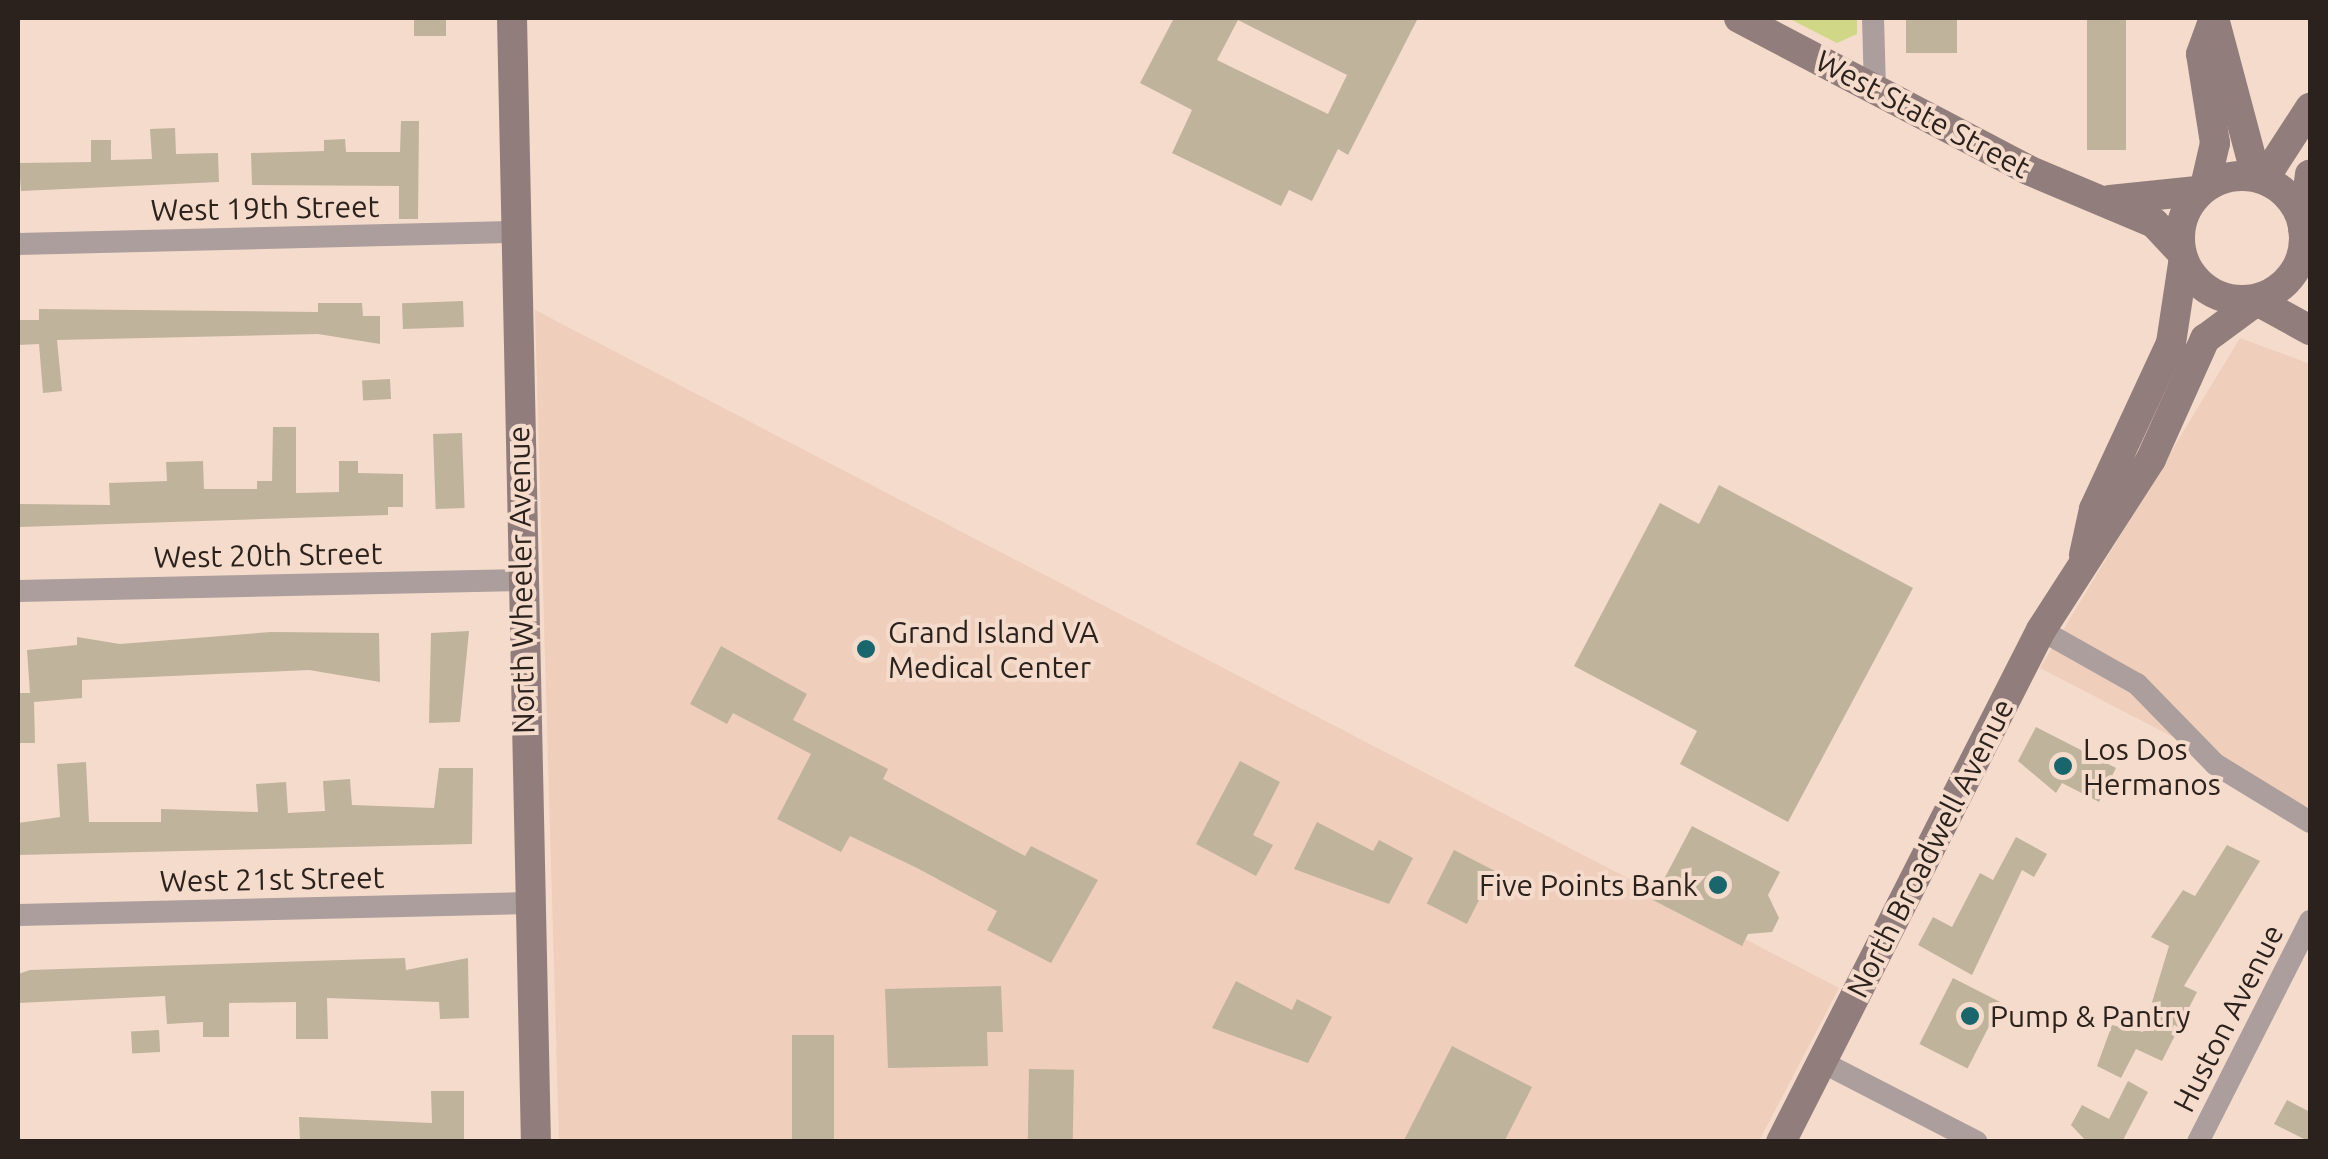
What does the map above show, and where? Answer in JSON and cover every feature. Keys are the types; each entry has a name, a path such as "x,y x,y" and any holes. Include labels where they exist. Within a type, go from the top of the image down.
{"main road":[{"name":"North Wheeler Avenue","path":"512,18 520,580 536,1142"},
{"name":"West State Street","path":"1739,18 2063,186 2110,200 2154,223 2181,257 2256,304"},
{"path":"2214,18 2260,177 2305,255"},
{"name":"North Broadwell Avenue","path":"2084,558 2094,508 2171,343 2181,257 2215,144 2202,54 2214,18"},
{"path":"2260,177 2310,108"},
{"path":"2305,255 2310,174"},
{"name":"West State Street","path":"2110,200 2260,177"},
{"name":"North Broadwell Avenue","path":"1781,1142 2042,630 2084,558 2135,489 2205,339 2256,304 2305,255"},
{"path":"2256,304 2310,330"}],"street":[{"path":"1873,18 1875,89"},
{"name":"West 19th Street","path":"18,244 514,232"},
{"name":"West 20th Street","path":"18,591 520,580"},
{"path":"2042,630 2137,684 2215,764 2310,822"},
{"name":"West 21st Street","path":"18,915 529,903"},
{"name":"Huston Avenue","path":"2198,1142 2310,921"},
{"path":"1822,1062 1978,1142"}],"shaded area":[{"name":"Grand Island VA Medical Center","path":"535,310 1839,988 1759,1141 559,1141"},
{"path":"2240,338 2310,364 2310,808 2040,668"}],"green space":[{"path":"1788,18 1857,18 1857,34 1837,43"}],"building":[{"path":"414,18 446,18 446,36 414,36"},
{"path":"1174,18 1418,18 1348,155 1338,149 1312,201 1289,190 1281,206 1172,153 1192,110 1140,83","holes":["1238,20 1347,75 1328,114 1217,60"]},
{"path":"1906,18 1957,18 1957,53 1906,53"},
{"path":"2087,18 2126,18 2126,150 2087,150"},
{"path":"401,121 419,121 418,219 399,219 399,186 252,185 251,153 324,151 324,140 345,139 346,152 400,152"},
{"path":"175,128 176,154 218,153 219,182 21,191 19,163 91,162 91,140 111,140 111,160 152,159 150,129"},
{"path":"463,301 464,327 403,329 402,303"},
{"path":"318,303 362,303 363,316 380,316 380,344 318,334 57,340 62,391 43,393 39,344 18,345 18,320 39,320 39,309 318,312"},
{"path":"390,379 391,399 363,400 362,380"},
{"path":"273,427 296,427 296,493 339,492 339,461 358,461 358,473 403,474 403,507 388,507 388,515 20,527 20,504 110,505 109,483 167,481 166,462 203,461 204,489 257,489 257,481 272,481"},
{"path":"462,433 465,508 436,509 433,434"},
{"path":"1719,485 1913,588 1788,822 1680,764 1697,731 1574,666 1660,503 1699,524"},
{"path":"469,631 460,722 429,723 431,633"},
{"path":"271,632 379,633 380,682 309,670 82,680 82,698 34,702 35,743 18,743 18,693 30,693 27,650 77,645 77,637 120,644"},
{"path":"721,646 807,694 793,720 888,769 883,779 1025,856 1031,846 1098,880 1051,963 987,930 997,911 917,868 850,836 841,852 777,819 811,754 733,713 727,724 690,704"},
{"path":"2036,727 2116,768 2099,802 2062,783 2056,793 2018,761"},
{"path":"1240,761 1280,782 1253,835 1273,845 1256,876 1196,844"},
{"path":"86,762 89,822 161,822 161,809 258,812 256,784 286,782 288,813 325,811 323,781 350,779 352,805 434,808 439,768 473,768 472,844 18,855 18,823 60,817 57,764"},
{"path":"1317,822 1373,851 1379,840 1413,858 1389,904 1294,869"},
{"path":"1692,826 1780,872 1768,895 1779,918 1772,932 1748,934 1742,946 1653,900"},
{"path":"2016,837 2047,854 2034,877 2022,870 1972,975 1918,945 1933,917 1952,927 1980,873 1993,880"},
{"path":"2227,845 2260,861 2184,986 2197,992 2162,1061 2136,1049 2121,1078 2097,1066 2112,1025 2143,1032 2169,946 2151,937 2183,890 2195,896"},
{"path":"1454,850 1494,870 1467,924 1427,903"},
{"path":"405,958 406,970 468,958 469,1018 440,1019 439,1002 327,998 328,1039 296,1039 296,1002 229,1003 229,1037 203,1037 203,1022 167,1024 165,996 18,1003 18,974 30,970"},
{"path":"1953,978 2001,1003 1968,1068 1919,1044"},
{"path":"1236,981 1292,1010 1297,999 1332,1017 1308,1063 1212,1028"},
{"path":"1001,986 1003,1032 987,1032 988,1066 888,1068 885,989"},
{"path":"159,1030 160,1052 132,1053 131,1031"},
{"path":"792,1035 834,1035 834,1142 792,1142"},
{"path":"1452,1046 1532,1087 1504,1142 1403,1142"},
{"path":"1029,1069 1074,1070 1073,1142 1028,1142"},
{"path":"2128,1081 2148,1092 2122,1142 2087,1142 2071,1125 2082,1105 2109,1119"},
{"path":"431,1091 464,1091 464,1142 300,1142 299,1117 432,1123"},
{"path":"2287,1100 2310,1112 2310,1142 2274,1124"}],"place":[{"name":"Grand Island VA Medical Center","path":"866,649"},
{"name":"Los Dos Hermanos","path":"2063,766"},
{"name":"Five Points Bank","path":"1718,885"},
{"name":"Pump & Pantry","path":"1970,1016"}]}
